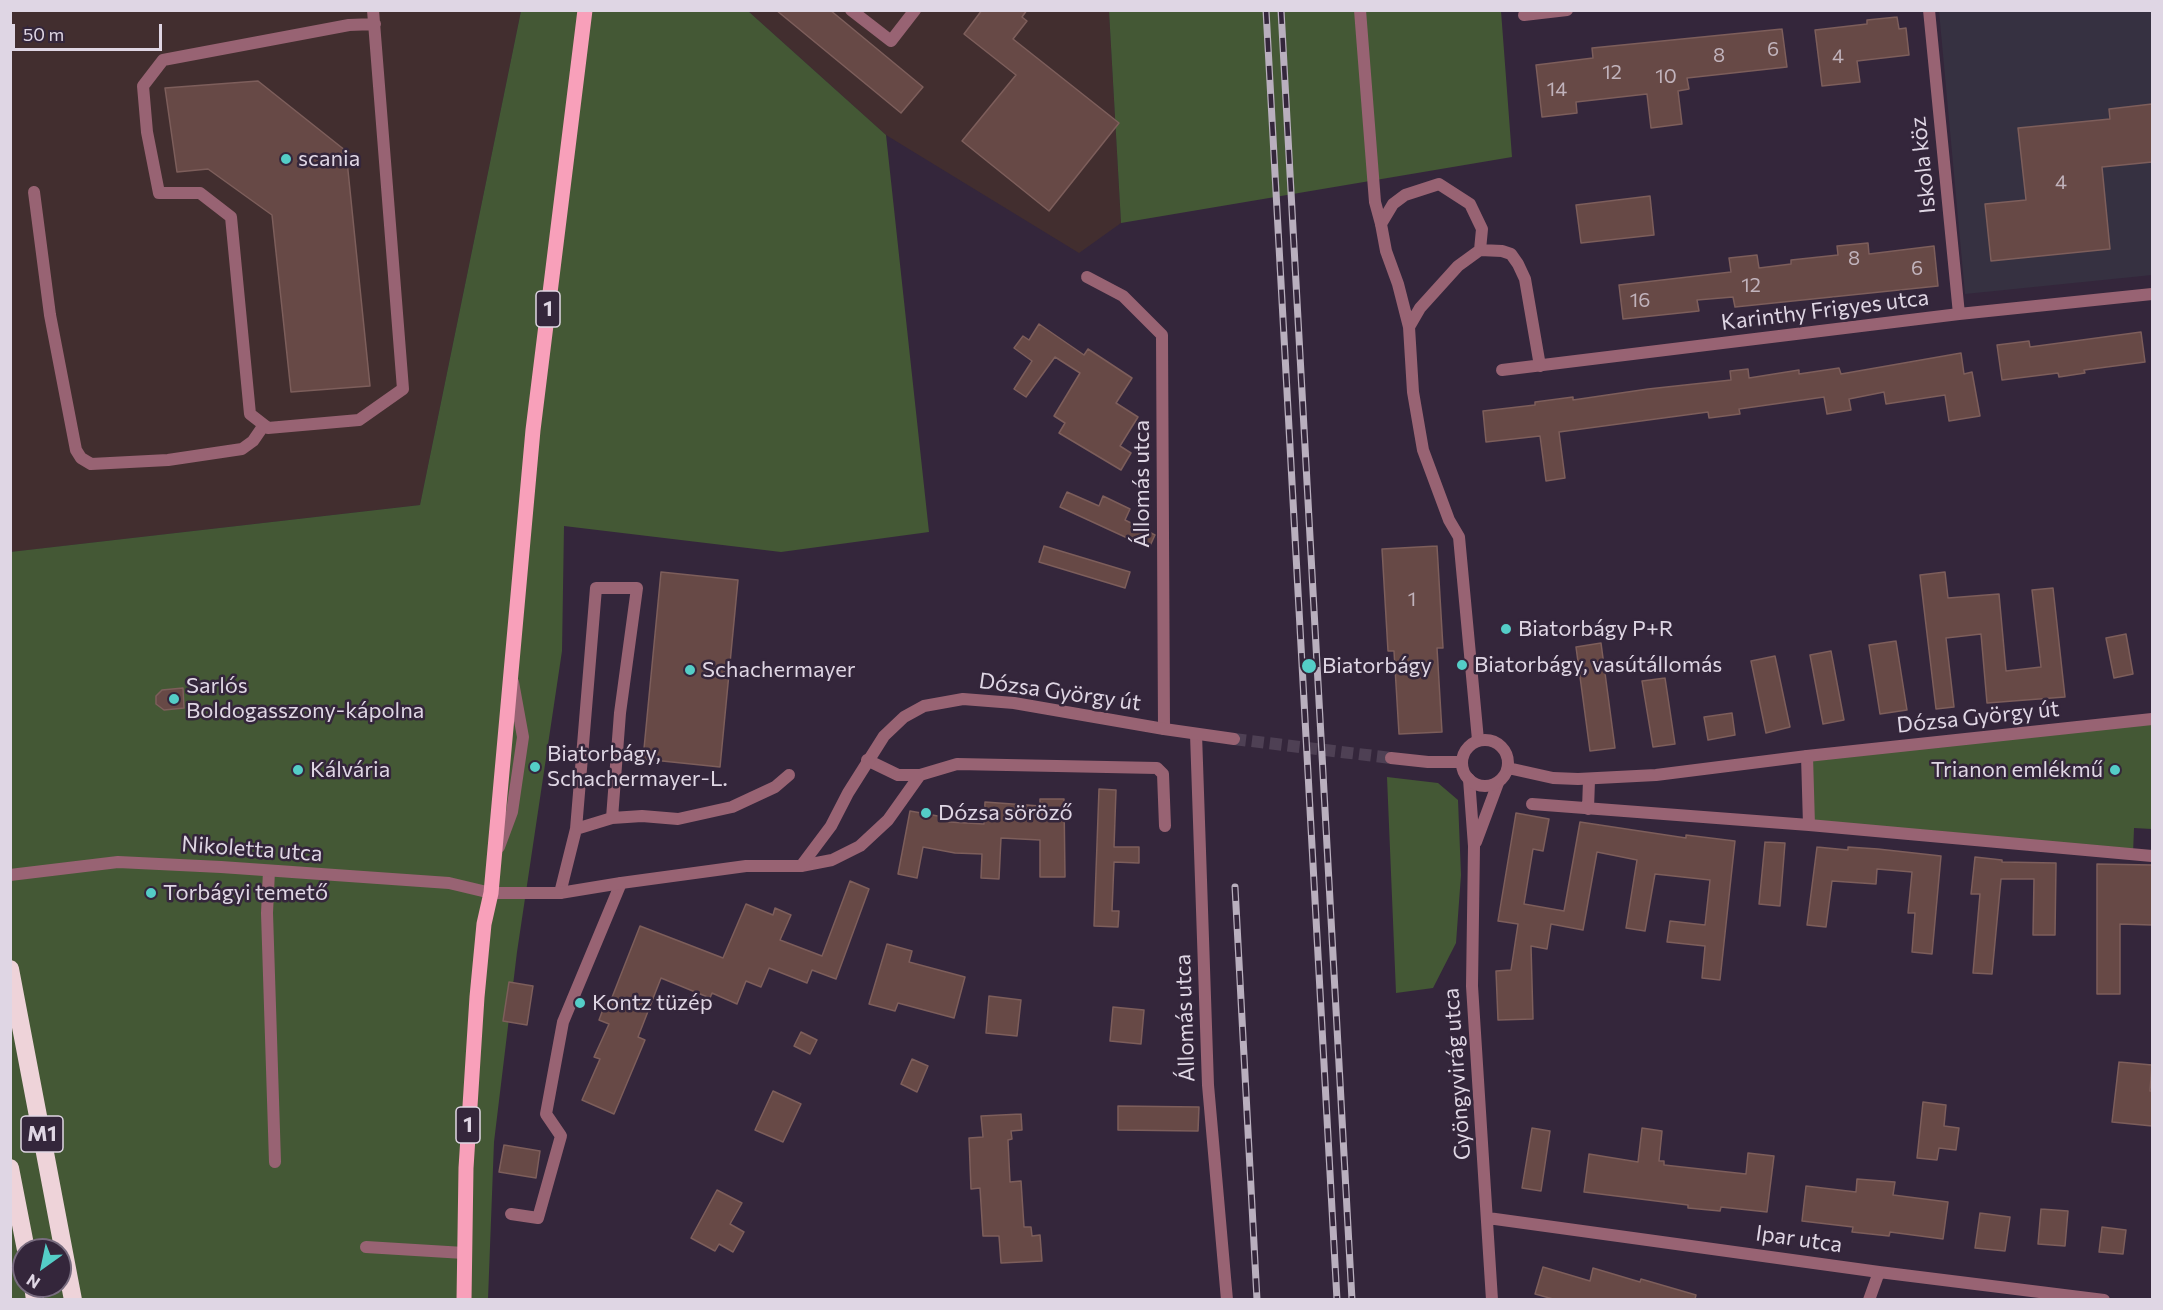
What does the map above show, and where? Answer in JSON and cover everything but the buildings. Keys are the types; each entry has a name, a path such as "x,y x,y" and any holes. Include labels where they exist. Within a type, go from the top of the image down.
{"highway":[{"name":"M1","path":"10,969 73,1299"},
{"name":"M1","path":"10,1168 24,1238"}],"main road":[{"name":"1","path":"464,1299 466,1168 477,997 484,924 491,893 533,430 585,10"}],"street":[{"path":"374,10 403,389 359,420 268,428 250,414 231,217 200,193 159,193 147,132 143,86 163,60 349,25 375,24"},
{"path":"850,10 891,41 915,10"},
{"path":"1360,10 1375,202 1386,251 1398,284 1409,327 1413,392 1423,450 1449,520 1459,537 1479,740"},
{"path":"1524,15 1567,10"},
{"name":"Iskola köz","path":"1929,10 1959,314"},
{"path":"1381,224 1393,204 1405,195 1438,184 1470,204 1482,229 1480,250"},
{"path":"34,192 50,315 76,450 81,458 91,464 168,460 242,449 253,441 264,425"},
{"path":"1409,327 1420,308 1458,266 1480,250 1502,250 1511,254 1525,279 1540,366"},
{"name":"Állomás utca","path":"1087,276 1123,296 1162,335 1164,729"},
{"name":"Karinthy Frigyes utca","path":"1502,370 1959,314 2152,294"},
{"path":"560,893 576,829 596,588 637,588 620,713 612,818"},
{"name":"Dózsa György út","path":"801,866 831,826 867,760 884,735 904,717 924,706 963,699 1014,703 1234,739"},
{"name":"Dózsa György út","path":"1508,768 1553,778 1589,780 1656,775 1807,756 2152,719"},
{"name":"Állomás utca","path":"1196,734 1208,1085 1227,1299"},
{"path":"1479,740 1490,740 1501,746 1507,756 1508,768 1498,783 1477,785 1469,780 1463,771 1464,753 1470,745 1479,740"},
{"path":"1807,756 1809,825"},
{"path":"1391,758 1428,762 1462,762"},
{"path":"867,760 898,775 920,775 957,764 1157,768 1163,774 1165,826"},
{"path":"576,829 612,818 642,816 678,819 713,812 757,797 775,787 789,775"},
{"path":"491,893 560,893 746,866 801,866 832,860 860,846 888,820 920,775"},
{"name":"Gyöngyvirág utca","path":"1469,780 1474,846 1472,986 1492,1299"},
{"path":"1588,809 1589,780"},
{"name":"Gyöngyvirág utca","path":"1474,846 1498,783"},
{"path":"1532,804 2152,855"},
{"name":"Nikoletta utca","path":"10,875 118,862 449,882 491,893"},
{"path":"269,871 267,913 275,1162"},
{"path":"511,1214 538,1218 561,1136 546,1114 563,1022 621,883"},
{"name":"Ipar utca","path":"1488,1218 1879,1272 2104,1299"},
{"path":"366,1247 464,1253"},
{"path":"1869,1299 1879,1272"}],"shaded area":[{"path":"10,11 521,11 420,505 11,552"},
{"path":"748,11 1109,11 1121,223 1079,253 886,135"},
{"path":"1939,11 2152,11 2152,275 1965,294"}],"green space":[{"path":"521,11 748,11 886,135 929,532 781,552 564,526 562,651 517,952 494,1142 488,1299 11,1299 10,552 420,505"},
{"path":"1109,11 1501,11 1512,157 1121,223"},
{"path":"2152,719 2152,829 2134,828 2133,854 1809,825 1807,756"},
{"path":"1387,777 1438,783 1458,800 1461,875 1456,943 1433,988 1396,993"}],"tunnel":[{"path":"1234,739 1391,758"}],"railway":[{"path":"1266,10 1337,1300"},
{"path":"1281,10 1352,1300"},
{"path":"1235,887 1257,1300"}],"place":[{"name":"scania","path":"286,159"},
{"name":"Biatorbágy P+R","path":"1506,629"},
{"name":"Biatorbágy, vasútállomás","path":"1462,665"},
{"name":"Biatorbágy","path":"1309,666"},
{"name":"Schachermayer","path":"690,670"},
{"name":"Sarlós Boldogasszony-kápolna","path":"174,699"},
{"name":"Biatorbágy, Schachermayer-L.","path":"535,767"},
{"name":"Kálvária","path":"298,770"},
{"name":"Trianon emlékmű","path":"2115,770"},
{"name":"Dózsa söröző","path":"926,813"},
{"name":"Torbágyi temető","path":"151,893"},
{"name":"Kontz tüzép","path":"580,1003"}]}
